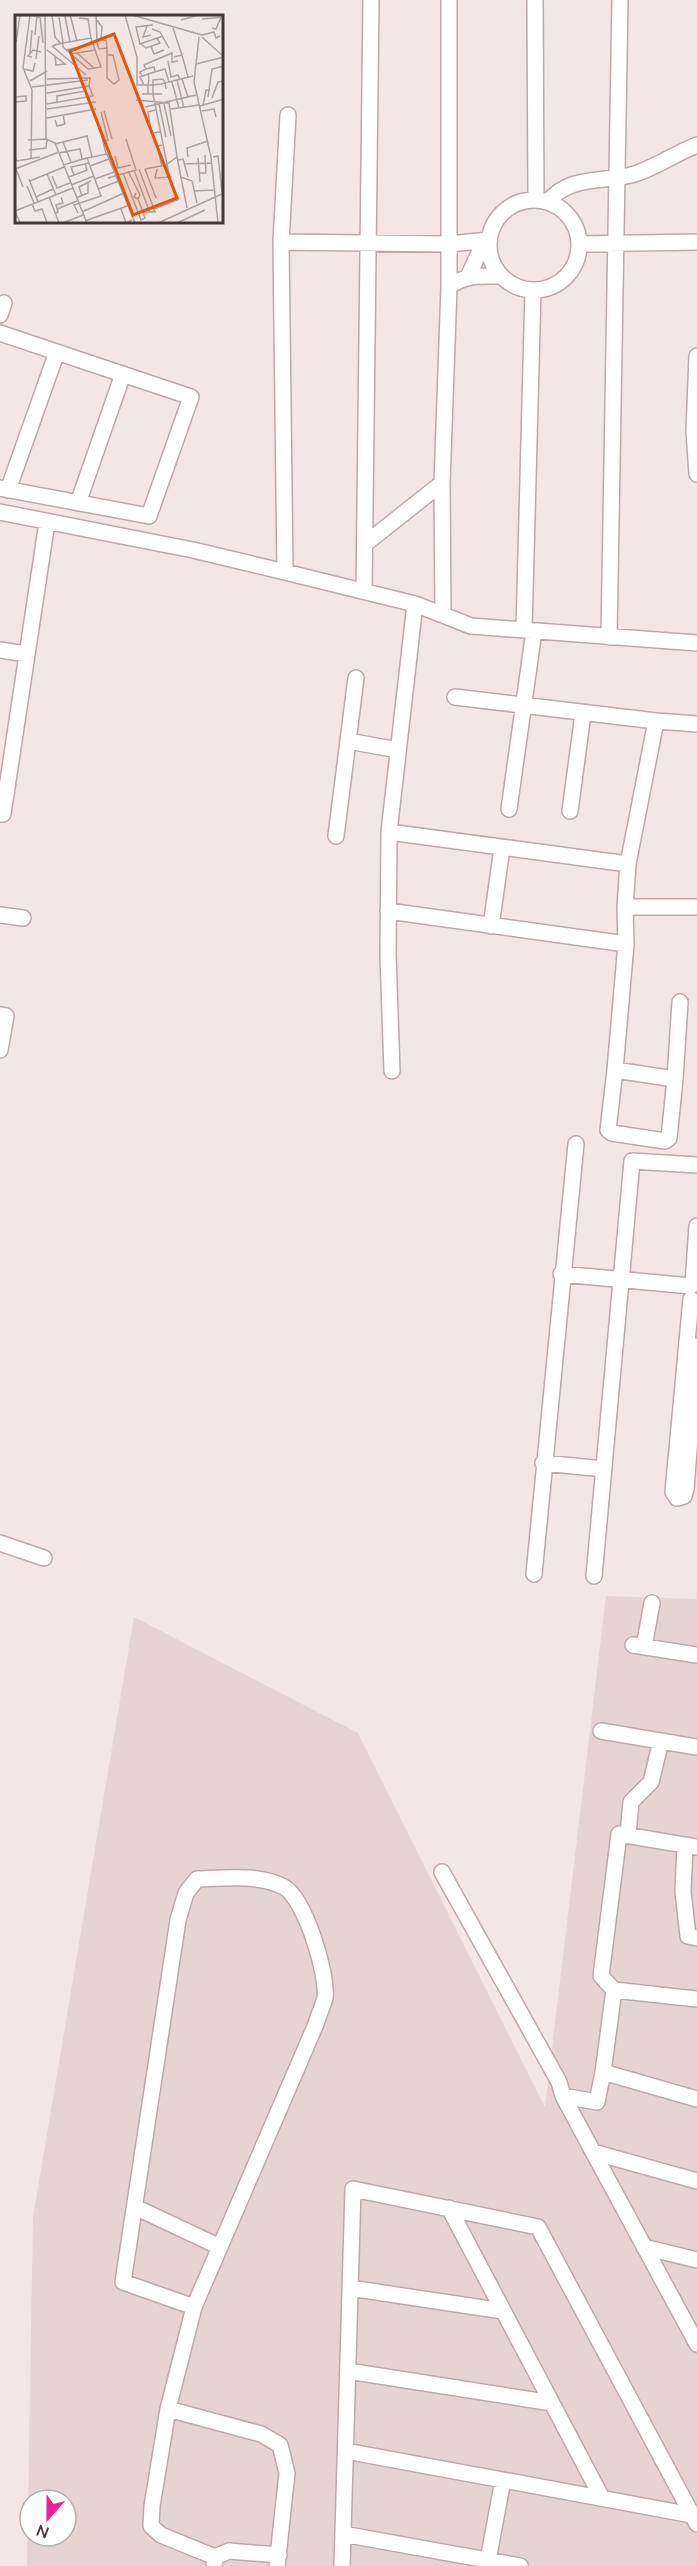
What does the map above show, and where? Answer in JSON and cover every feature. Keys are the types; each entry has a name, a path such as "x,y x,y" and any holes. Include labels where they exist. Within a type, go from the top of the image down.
{"street":[{"path":"364,591 371,0"},
{"path":"443,615 442,483 449,287 449,0"},
{"path":"536,0 542,201"},
{"path":"609,637 620,0"},
{"path":"285,572 281,242 288,116"},
{"path":"468,277 497,219 514,205 542,201 569,185 617,179 655,166 697,145"},
{"path":"487,240 489,253 501,276 510,283 533,290 543,289 562,280 574,264 579,244 570,218 560,209 542,201"},
{"path":"281,242 449,244 487,240"},
{"path":"579,244 697,242"},
{"path":"449,287 458,279 501,276"},
{"path":"509,809 525,705 529,631 533,290"},
{"path":"0,333 57,352 123,375 191,397 149,516 4,489 57,352"},
{"path":"697,356 694,431 697,474"},
{"path":"78,503 123,375"},
{"path":"365,544 442,483"},
{"path":"0,512 193,550 364,591 415,604 471,626 697,643"},
{"path":"0,814 3,814 47,522"},
{"path":"392,1071 387,911 389,832 415,604"},
{"path":"0,650 26,654"},
{"path":"336,836 356,678"},
{"path":"455,697 583,714 697,724"},
{"path":"570,811 583,714"},
{"path":"656,720 628,864 625,907 626,944 608,1130 612,1133 665,1141 669,1138 680,1002"},
{"path":"348,741 398,750"},
{"path":"389,832 628,864"},
{"path":"491,926 502,848"},
{"path":"625,907 697,907"},
{"path":"387,911 626,944"},
{"path":"0,915 23,918"},
{"path":"0,1015 6,1016 0,1050"},
{"path":"615,1070 675,1079"},
{"path":"534,1574 543,1463 576,1144"},
{"path":"594,1576 632,1161 697,1165"},
{"path":"697,1226 684,1440 697,1346"},
{"path":"561,1279 693,1291"},
{"path":"543,1463 604,1469"},
{"path":"0,1543 44,1558"},
{"path":"652,1603 639,1646 697,1655"},
{"path":"601,1731 697,1747"},
{"path":"628,1835 632,1802 651,1782 661,1740"},
{"path":"697,1938 688,1936 683,1892 691,1846 619,1834 601,1976 614,1990 697,1999"},
{"path":"442,1872 559,2082 563,2096 697,2344"},
{"path":"168,2409 261,2434 280,2445 287,2473 278,2560 229,2551 215,2562 161,2535 151,2526 152,2506 168,2409 194,2307 325,1997 323,1973 311,1926 286,1888 262,1880 197,1879 186,1893 178,1920 123,2282 194,2307"},
{"path":"563,2096 597,2102 614,1990"},
{"path":"603,2072 697,2099"},
{"path":"593,2152 697,2181"},
{"path":"342,2566 353,2189 538,2227 694,2520"},
{"path":"135,2207 220,2247"},
{"path":"449,2208 602,2498"},
{"path":"644,2247 697,2260"},
{"path":"350,2288 503,2311"},
{"path":"348,2371 552,2403"},
{"path":"346,2451 602,2498 694,2520"},
{"path":"488,2560 503,2480"},
{"path":"343,2534 520,2566"}],"shaded area":[{"path":"606,1596 697,1599 697,2566 27,2566 27,2548 78,2548 78,2488 28,2488 33,2217 134,1617 358,1733 545,2107"}]}
